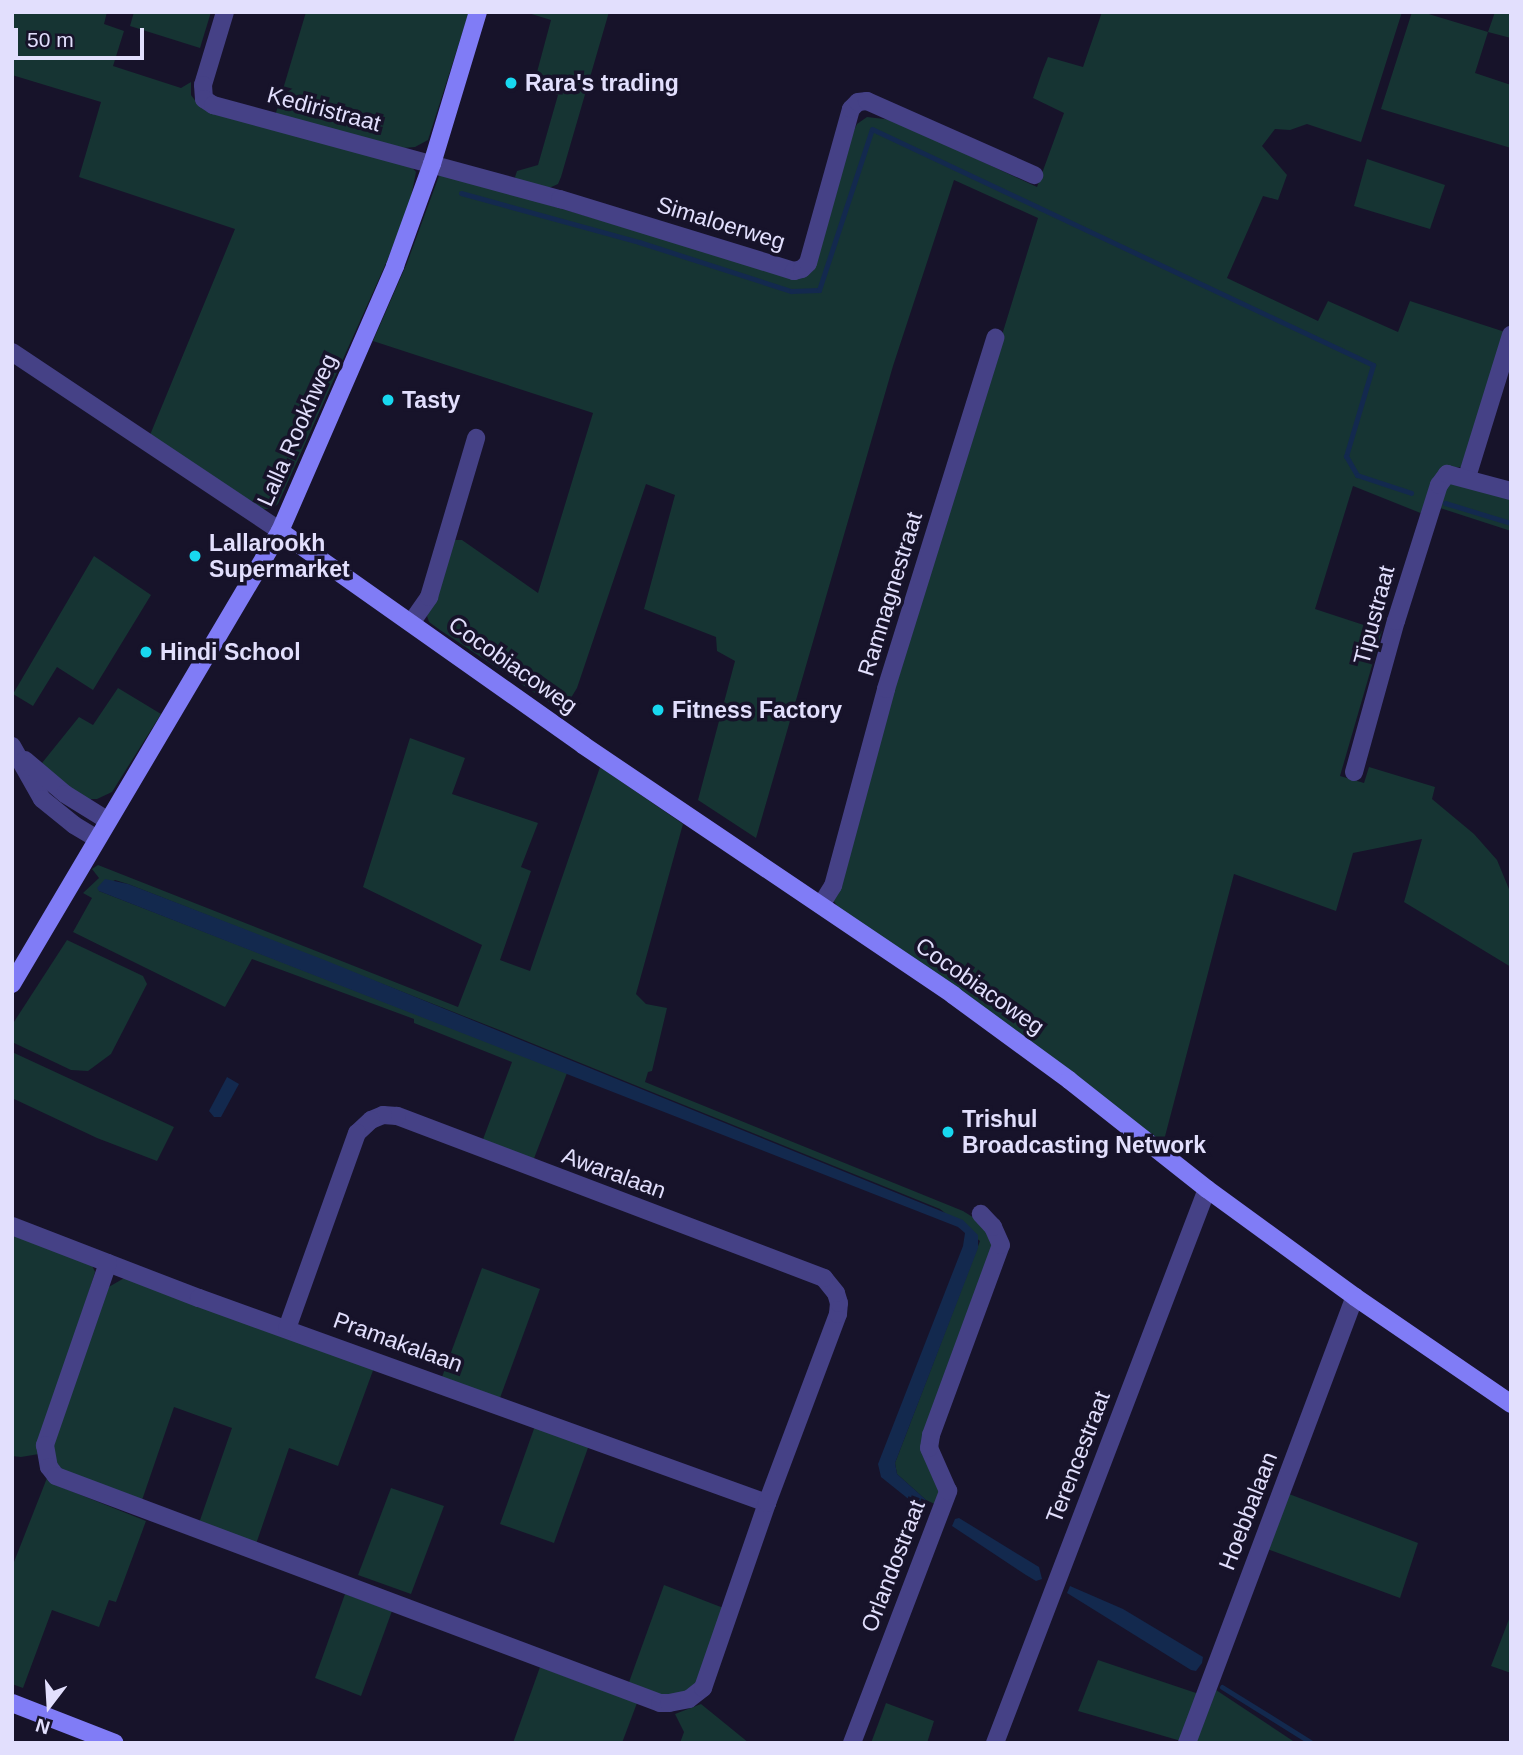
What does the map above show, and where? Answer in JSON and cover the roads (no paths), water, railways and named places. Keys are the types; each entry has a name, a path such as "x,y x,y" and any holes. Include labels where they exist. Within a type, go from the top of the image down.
{"street":[{"name":"Kediristraat","path":"225,12 203,85 204,99 214,105 432,164"},
{"name":"Lalla Rookhweg","path":"12,984 280,531 395,266 432,164 478,12"},
{"name":"Simaloerweg","path":"432,164 560,199 794,271 802,270 808,263 851,109 858,102 867,101 1034,176"},
{"path":"1511,335 1467,477 1511,491"},
{"name":"Ramnagnestraat","path":"821,905 833,886 886,689 995,338"},
{"name":"Cocobiacoweg","path":"12,352 280,531 583,745 974,1011 1207,1189 1355,1297 1511,1404"},
{"name":"Cocobiacoweg","path":"411,623 429,597 476,438"},
{"name":"Tipustraat","path":"1353,772 1439,485 1447,474 1467,477"},
{"path":"14,748 65,794 107,820"},
{"path":"14,748 42,799 74,825 96,838"},
{"name":"Awaralaan","path":"287,1328 357,1133 383,1115 397,1116 824,1278 831,1284 839,1303 838,1314 767,1503"},
{"name":"Terencestraat","path":"995,1743 1207,1189"},
{"name":"Orlandostraat","path":"852,1743 948,1490 929,1448 931,1435 1001,1245 993,1227 981,1214"},
{"name":"Pramakalaan","path":"12,1226 199,1298 767,1503"},
{"path":"108,1262 46,1445 49,1467 56,1476 660,1703 689,1699 703,1688 767,1503"},
{"name":"Hoebbalaan","path":"1187,1743 1355,1297"},
{"path":"12,1703 115,1743"}],"water":[{"path":"105,879 128,884 327,961 963,1220 978,1235 978,1248 895,1463 897,1474 926,1500 921,1509 881,1477 878,1464 963,1246 965,1233 958,1227 99,891 97,888"},
{"path":"227,1077 239,1084 221,1117 214,1117 209,1111"},
{"path":"959,1518 1039,1567 1042,1579 1036,1581 952,1526 955,1519"},
{"path":"1070,1586 1123,1609 1203,1657 1202,1663 1196,1671 1191,1670 1067,1593"}],"waterway":[{"path":"461,193 639,242 791,291 819,290 872,129 1373,365 1346,456 1357,475 1411,493"},
{"path":"1445,503 1511,523"},
{"path":"1222,1687 1312,1743"}],"place":[{"name":"Rara's trading","path":"511,83"},
{"name":"Tasty","path":"388,400"},
{"name":"Lallarookh Supermarket","path":"195,556"},
{"name":"Hindi School","path":"146,652"},
{"name":"Fitness Factory","path":"658,710"},
{"name":"Trishul Broadcasting Network","path":"948,1132"}]}
